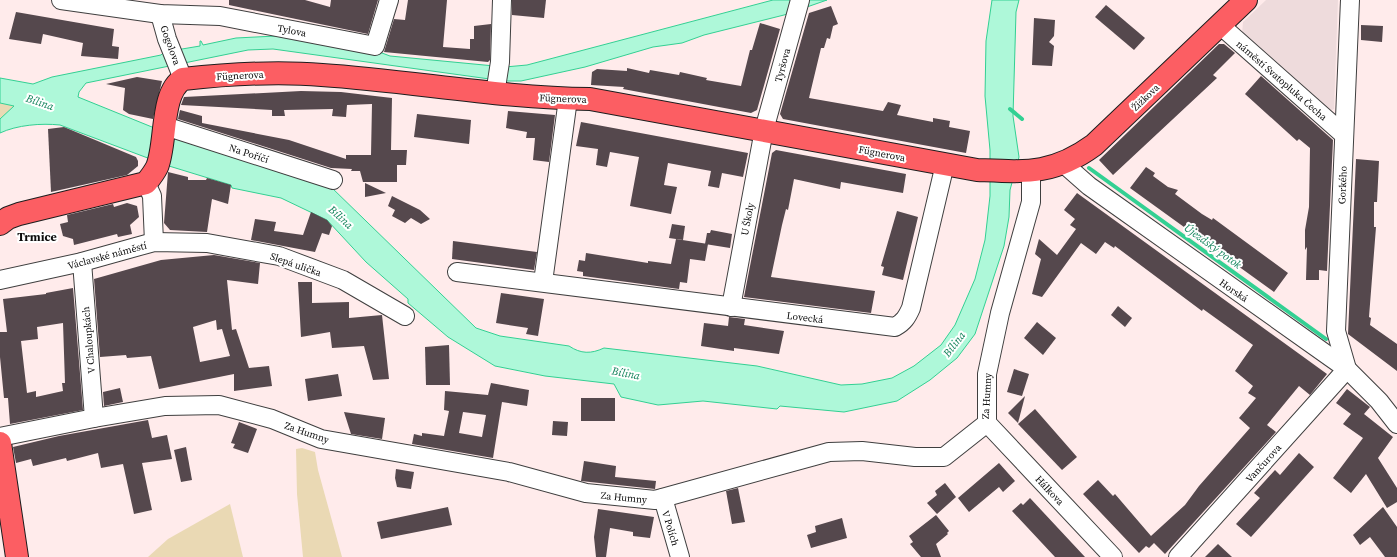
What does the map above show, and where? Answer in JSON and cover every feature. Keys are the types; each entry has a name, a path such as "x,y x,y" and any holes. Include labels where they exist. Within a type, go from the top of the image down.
{"main road":[{"name":"Žižkova","path":"1025,172 1064,164 1078,157 1094,145 1246,0"},
{"name":"Fügnerova","path":"181,74 323,75 496,88 568,99 613,102 977,170 1025,172"},
{"path":"0,224 8,218 19,214 152,174 165,126 172,90 181,74"},
{"path":"0,443 17,557"}],"street":[{"name":"Gogolova","path":"61,0 160,14 167,39 181,74"},
{"name":"Tylova","path":"160,14 220,16 375,46 389,0"},
{"path":"496,88 500,62 502,0"},
{"name":"Gorkého","path":"1347,369 1336,331 1350,0"},
{"name":"Tyršova","path":"764,130 797,8"},
{"name":"náměstí Svatopluka Čecha","path":"1220,25 1344,134"},
{"path":"543,282 568,99"},
{"name":"Na Poříčí","path":"165,126 333,180"},
{"name":"U Školy","path":"731,308 764,130"},
{"name":"Lovecká","path":"457,272 543,282 731,308 895,327 902,324 908,317 911,308 945,164"},
{"name":"Horská","path":"1064,164 1089,186 1347,369 1379,401 1397,424"},
{"name":"Za Humny","path":"0,437 94,418 165,406 219,405 272,419 321,439 509,472 586,493 655,500 829,452 862,451 915,457 944,457 986,423 987,374 1000,313 1031,202 1025,172"},
{"name":"Václavské náměstí","path":"0,280 82,262 154,242 152,174"},
{"name":"Slepá ulička","path":"154,242 207,243 279,256 343,280 405,316"},
{"name":"V Chaloupkách","path":"82,262 94,418"},
{"name":"Vančurova","path":"1178,557 1347,369"},
{"name":"Hálkova","path":"986,423 1113,557"},
{"name":"V Polích","path":"663,498 680,557"}],"shaded area":[{"path":"1266,0 1338,0 1334,109 1330,111 1242,35 1243,22"},
{"path":"0,103 15,106 0,119"},
{"path":"302,448 315,452 318,470 342,557 303,557 297,494 296,449"},
{"path":"230,504 243,557 148,557 168,539"}],"water":[{"name":"Bílina","path":"773,0 827,0 784,15 704,35 682,43 653,47 585,67 521,81 504,81 273,49 248,50 86,83 79,92 78,97 152,127 330,186 476,328 500,336 569,346 582,352 590,352 604,348 757,366 841,385 862,384 892,378 914,366 941,345 955,325 975,279 985,240 990,196 990,150 985,96 986,41 992,0 1019,0 1016,12 1013,116 1019,157 1010,190 1009,217 1004,246 975,334 957,358 930,380 897,401 844,412 780,406 777,409 703,401 658,405 621,397 614,384 545,376 495,366 448,337 408,303 408,299 366,262 327,220 281,198 232,188 231,185 169,166 60,125 29,125 0,133 0,119 14,106 0,103 0,78 33,84 52,77 161,55 164,52 200,46 200,41 203,45 236,38 276,36 382,53 390,56 505,67 527,65"}],"building":[{"path":"229,0 305,0 330,7 331,0 378,0 368,34 229,5"},
{"path":"408,0 447,0 443,47 470,49 470,39 474,39 474,26 491,24 490,60 488,62 384,52 394,19 405,20"},
{"path":"512,0 546,0 544,18 512,15"},
{"path":"1106,5 1145,38 1134,50 1095,17"},
{"path":"831,6 838,24 833,26 830,39 827,38 824,48 821,48 809,98 883,111 888,102 901,105 897,115 933,122 933,118 950,121 949,127 970,131 966,153 783,119 780,114 809,13"},
{"path":"16,12 114,29 112,46 119,47 118,59 81,56 83,43 43,34 41,44 9,39"},
{"path":"1034,18 1055,20 1054,36 1049,42 1054,46 1052,66 1032,65"},
{"path":"760,23 780,29 757,110 751,113 623,89 624,87 591,85 592,72 597,69 627,71 627,68 649,73 650,70 679,75 680,72 707,78 706,80 741,86 750,50 752,50"},
{"path":"1361,25 1383,26 1382,42 1361,40"},
{"path":"1219,44 1224,44 1235,53 1213,75 1217,78 1113,175 1099,160"},
{"path":"1261,76 1333,140 1327,271 1319,270 1319,280 1306,280 1307,247 1305,250 1305,230 1309,207 1310,148 1299,139 1297,141 1245,94"},
{"path":"137,77 162,81 153,119 129,114 123,110 125,88 106,84"},
{"path":"301,91 341,92 392,98 391,150 407,150 406,165 397,165 397,182 363,182 360,171 331,168 178,119 180,110 202,116 202,123 289,140 346,159 346,155 371,155 372,104 347,105 346,117 332,116 333,109 284,110 285,116 272,116 272,110 181,105 184,97"},
{"path":"508,111 555,115 549,162 533,160 535,138 526,138 527,132 506,128"},
{"path":"417,114 471,120 469,144 414,137"},
{"path":"581,122 748,153 743,177 722,173 719,188 708,186 711,171 668,163 664,185 677,187 671,214 630,206 639,157 610,152 607,167 596,165 598,149 576,146"},
{"path":"64,127 136,157 138,166 127,175 51,192 48,129"},
{"path":"776,150 906,174 903,193 841,182 840,189 794,179 788,210 786,209 771,277 875,291 871,313 744,297 772,153"},
{"path":"1356,159 1379,161 1377,202 1374,202 1374,227 1376,227 1369,317 1371,318 1370,325 1397,344 1397,371 1348,334"},
{"path":"1146,167 1155,173 1153,176 1168,187 1178,190 1175,194 1202,214 1212,220 1213,218 1288,273 1274,292 1130,188"},
{"path":"168,172 188,177 188,180 206,180 207,178 231,185 228,204 212,199 207,232 170,230 164,223"},
{"path":"365,183 386,193 365,197"},
{"path":"1077,193 1327,374 1310,395 1299,386 1267,425 1276,432 1165,554 1154,543 1149,548 1146,546 1139,553 1083,494 1098,480 1113,496 1115,494 1151,536 1185,505 1199,486 1250,428 1239,418 1256,398 1248,393 1253,386 1235,371 1253,345 1203,309 1202,311 1115,246 1114,248 1105,242 1096,254 1081,243 1042,297 1032,294 1041,259 1035,254 1039,239 1057,255 1076,229 1070,225 1075,219 1064,210"},
{"path":"392,196 420,210 430,219 421,224 411,218 405,223 392,216 395,210 388,206"},
{"path":"127,203 137,206 139,217 130,225 132,234 118,237 117,234 74,245 73,239 63,236 60,224 68,222 67,215 113,204 114,207"},
{"path":"897,211 918,217 903,280 882,275 884,267 881,266"},
{"path":"311,212 327,220 332,226 329,235 322,233 315,252 251,240 255,219 276,222 274,231 303,235"},
{"path":"672,224 685,226 683,240 669,238"},
{"path":"711,230 732,234 730,248 705,244 707,233 710,233"},
{"path":"676,239 708,244 705,261 690,259 687,283 680,282 679,289 583,276 583,272 577,271 579,260 585,261 586,253 648,263 648,261 671,264"},
{"path":"453,241 537,252 534,270 452,259"},
{"path":"214,255 260,263 258,284 227,280 232,330 236,329 249,368 269,366 272,386 234,391 234,374 159,389 151,356 127,358 126,355 100,357 94,279 161,260","holes":["216,320 217,330 222,329 230,356 200,362 193,327"]},
{"path":"298,282 312,282 312,303 349,302 349,318 382,315 389,379 373,380 364,346 332,348 330,332 301,337"},
{"path":"73,288 83,410 10,424 8,398 4,398 0,357 0,332 7,332 3,299","holes":["63,323 65,383 62,383 63,391 36,397 36,391 27,393 21,341 38,339 37,327"]},
{"path":"501,293 544,299 538,336 526,334 528,328 496,323"},
{"path":"1118,306 1132,318 1125,327 1111,315"},
{"path":"729,317 745,319 744,325 784,331 779,354 734,348 734,351 701,346 704,323 728,326"},
{"path":"1037,322 1056,338 1043,355 1024,338"},
{"path":"449,345 450,385 426,385 425,347"},
{"path":"1014,369 1029,374 1022,396 1007,392"},
{"path":"338,374 342,396 308,401 305,379"},
{"path":"491,383 529,390 527,406 502,402 493,458 412,444 414,434 422,436 422,433 444,436 449,411 444,410 445,391 488,395","holes":["463,412 486,415 482,437 459,433"]},
{"path":"120,388 123,402 104,406 103,392"},
{"path":"1347,389 1370,407 1364,414 1393,437 1378,458 1397,488 1397,502 1387,508 1366,474 1351,493 1333,478 1363,438 1343,424 1351,414 1336,403"},
{"path":"1025,396 1018,423 1008,413"},
{"path":"581,398 615,398 615,421 581,421"},
{"path":"1035,409 1077,457 1062,470 1018,424"},
{"path":"344,412 385,418 382,439 351,434"},
{"path":"148,420 152,438 167,435 172,459 142,463 152,510 134,514 123,464 101,468 98,453 67,461 66,458 33,466 31,459 16,463 13,447 59,436"},
{"path":"553,421 568,422 567,436 552,435"},
{"path":"239,422 257,429 248,453 233,448 235,444 231,443"},
{"path":"186,447 192,480 181,482 174,450"},
{"path":"1299,453 1314,467 1251,537 1236,524 1260,498 1254,493 1275,470 1280,475"},
{"path":"584,461 616,466 615,477 656,481 655,489 581,481"},
{"path":"999,463 1015,481 1003,492 999,487 969,512 958,498"},
{"path":"396,469 414,472 411,489 397,487 395,478"},
{"path":"945,483 956,497 937,514 927,503 937,495 935,491"},
{"path":"738,488 745,522 732,524 726,491"},
{"path":"1030,498 1085,557 1055,557 1012,511 1021,503 1023,505"},
{"path":"448,507 452,525 381,539 377,522"},
{"path":"1383,507 1397,527 1397,557 1385,557 1370,537 1360,545 1353,535"},
{"path":"598,509 654,517 650,538 633,536 633,532 610,528 606,557 596,557 594,537"},
{"path":"936,515 949,531 947,533 948,534 936,544 941,557 921,557 910,544 913,542 909,536"},
{"path":"842,518 847,538 811,548 807,535 816,532 815,526"},
{"path":"1218,544 1232,557 1205,557"}],"waterway":[{"name":"Újezdský potok","path":"1010,109 1022,119"},
{"name":"Újezdský potok","path":"1089,168 1326,339"}],"district":[{"name":"Trmice","path":"37,237"}]}
